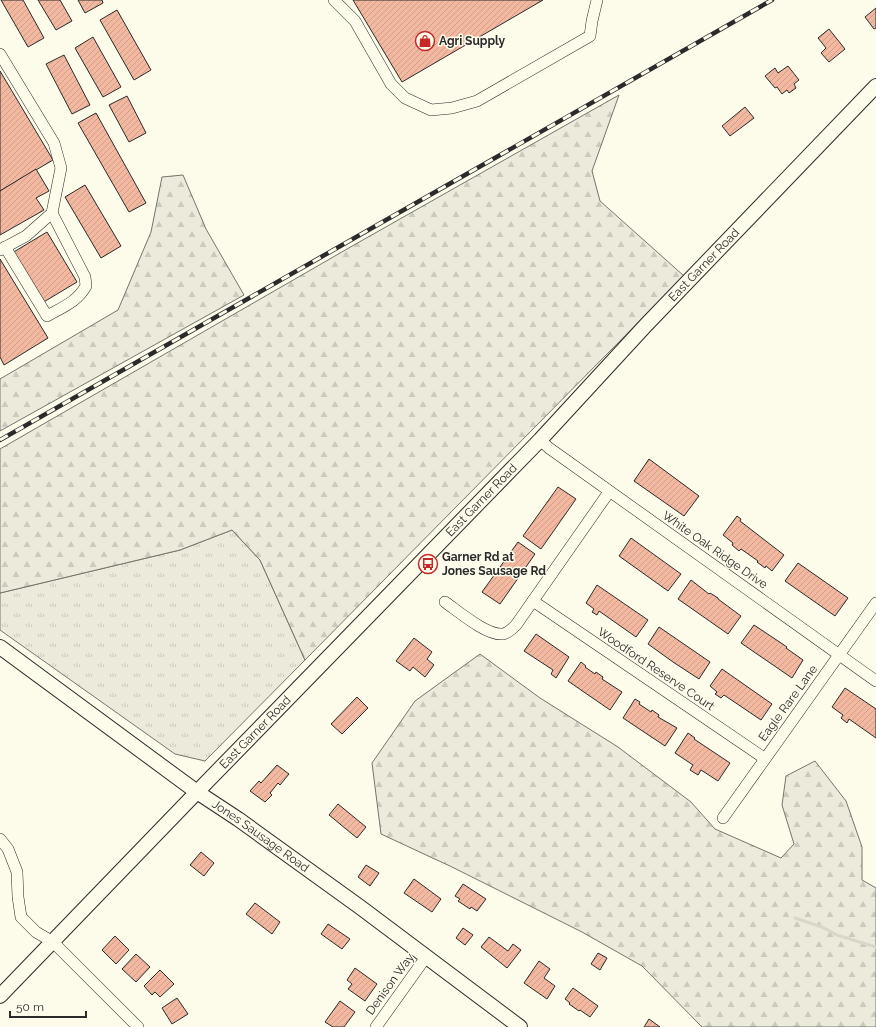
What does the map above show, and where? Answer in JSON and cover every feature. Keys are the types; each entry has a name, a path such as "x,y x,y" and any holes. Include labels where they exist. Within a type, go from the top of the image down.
{"main road":[{"name":"East Garner Road","path":"0,996 540,440 646,325 876,86"},
{"name":"Jones Sausage Road","path":"0,647 197,792 238,819 520,1027"}],"street":[{"path":"334,0 355,21 391,84 405,98 431,110 452,108 477,101 590,36 592,21 598,0"},
{"path":"0,54 54,143 61,168 52,213 26,236 2,249 47,316 72,302 81,295 86,286 84,277 52,213"},
{"name":"White Oak Ridge Drive","path":"540,440 609,492 693,549 876,681"},
{"path":"445,602 485,629 504,634 516,625 609,492"},
{"name":"Woodford Reserve Court","path":"533,601 764,758"},
{"name":"Eagle Rare Lane","path":"723,818 764,758 876,603"},
{"path":"0,838 8,849 17,872 18,897 22,917 36,932 52,942 138,1027"},
{"name":"Denison Way","path":"376,1027 426,957"}],"green space":[{"path":"619,95 592,171 600,201 684,276 305,660 260,560 232,530 180,550 0,593 0,449 354,245"},
{"path":"183,175 206,229 244,295 0,431 0,379 118,310 151,232 162,177"},
{"path":"232,530 260,560 305,660 205,761 175,754 0,630 0,593 180,550"},
{"path":"480,654 540,698 618,747 691,802 715,829 781,858 794,844 782,805 786,776 815,761 846,801 862,847 862,880 876,888 876,1027 702,1027 642,966 582,932 452,867 381,834 372,763 415,701"}],"building":[{"path":"1,0 23,0 44,38 28,47"},
{"path":"38,0 60,0 72,21 56,30"},
{"path":"78,0 102,0 103,3 85,13"},
{"name":"Agri Supply","path":"353,0 543,0 402,82"},
{"path":"876,8 876,28 874,29 865,17"},
{"path":"117,10 151,70 134,80 100,20"},
{"path":"829,29 845,49 829,62 821,53 826,48 818,38"},
{"path":"93,37 121,87 103,97 75,48"},
{"path":"64,55 90,105 72,114 46,64"},
{"path":"788,66 799,80 794,84 796,88 789,93 787,90 782,94 765,76 775,68 778,73"},
{"path":"0,71 53,160 0,191"},
{"path":"127,96 146,133 129,142 109,105"},
{"path":"745,107 754,118 730,136 722,126"},
{"path":"96,113 146,203 129,212 78,123"},
{"path":"36,169 49,191 36,198 44,210 0,235 0,191"},
{"path":"85,185 121,246 101,258 65,197"},
{"path":"47,232 77,282 42,303 12,253"},
{"path":"0,259 48,338 4,365 0,357"},
{"path":"649,459 699,496 684,516 634,481"},
{"path":"558,487 576,499 541,549 523,536"},
{"path":"737,516 741,519 740,521 784,555 772,571 766,566 765,568 741,549 739,551 732,545 733,543 723,535"},
{"path":"631,538 681,574 668,591 619,556"},
{"path":"518,542 535,554 500,604 482,592"},
{"path":"798,563 848,598 835,616 785,581"},
{"path":"691,580 741,616 728,634 678,599"},
{"path":"597,585 648,620 636,637 599,611 597,615 592,612 594,609 586,603"},
{"path":"754,625 787,647 786,648 803,660 792,678 741,643"},
{"path":"659,627 710,662 699,679 648,644"},
{"path":"536,634 569,657 556,678 551,674 553,670 524,651"},
{"path":"414,638 432,652 427,659 434,665 425,677 413,667 410,671 396,661"},
{"path":"581,662 586,666 585,667 595,674 596,672 603,677 602,679 622,692 610,710 568,681"},
{"path":"722,669 772,704 761,720 724,695 721,698 715,694 717,692 710,686"},
{"path":"845,688 876,709 876,738 849,719 847,723 841,718 843,715 832,707"},
{"path":"357,697 368,708 342,734 331,724"},
{"path":"635,699 640,702 639,704 651,712 652,710 659,715 658,717 677,728 665,746 623,718"},
{"path":"688,733 695,738 694,739 730,763 718,781 701,770 698,775 690,770 693,765 675,753"},
{"path":"277,765 289,774 280,785 278,783 270,793 272,795 265,802 250,791 259,781 261,783"},
{"path":"338,804 366,827 357,838 329,815"},
{"path":"201,852 214,863 204,876 190,865"},
{"path":"366,865 379,873 370,886 358,877"},
{"path":"414,879 441,899 432,912 404,893"},
{"path":"463,884 486,899 477,911 471,907 470,909 458,901 460,899 455,896"},
{"path":"255,903 280,922 272,934 246,914"},
{"path":"328,924 350,939 342,949 321,934"},
{"path":"463,928 473,935 465,945 456,938"},
{"path":"115,936 129,950 116,964 102,950"},
{"path":"489,937 508,951 513,944 521,950 507,968 481,947"},
{"path":"598,953 607,958 600,970 591,964"},
{"path":"136,954 150,967 136,982 122,969"},
{"path":"539,961 550,969 544,978 555,986 547,999 524,983"},
{"path":"355,968 377,984 365,1001 348,989 352,984 347,980"},
{"path":"160,970 174,984 160,997 155,992 152,995 144,986"},
{"path":"573,988 598,1006 590,1017 569,1004 570,1003 565,999"},
{"path":"177,998 188,1014 172,1024 162,1008"},
{"path":"340,1001 355,1012 344,1027 333,1027 325,1022"},
{"path":"649,1019 660,1027 644,1027"}],"waterway":[{"path":"795,918 822,927 837,935 876,947"}],"railway":[{"path":"0,440 772,0"}],"place":[{"name":"Agri Supply","path":"425,41"},
{"name":"Garner Rd at Jones Sausage Rd","path":"428,564"}]}
